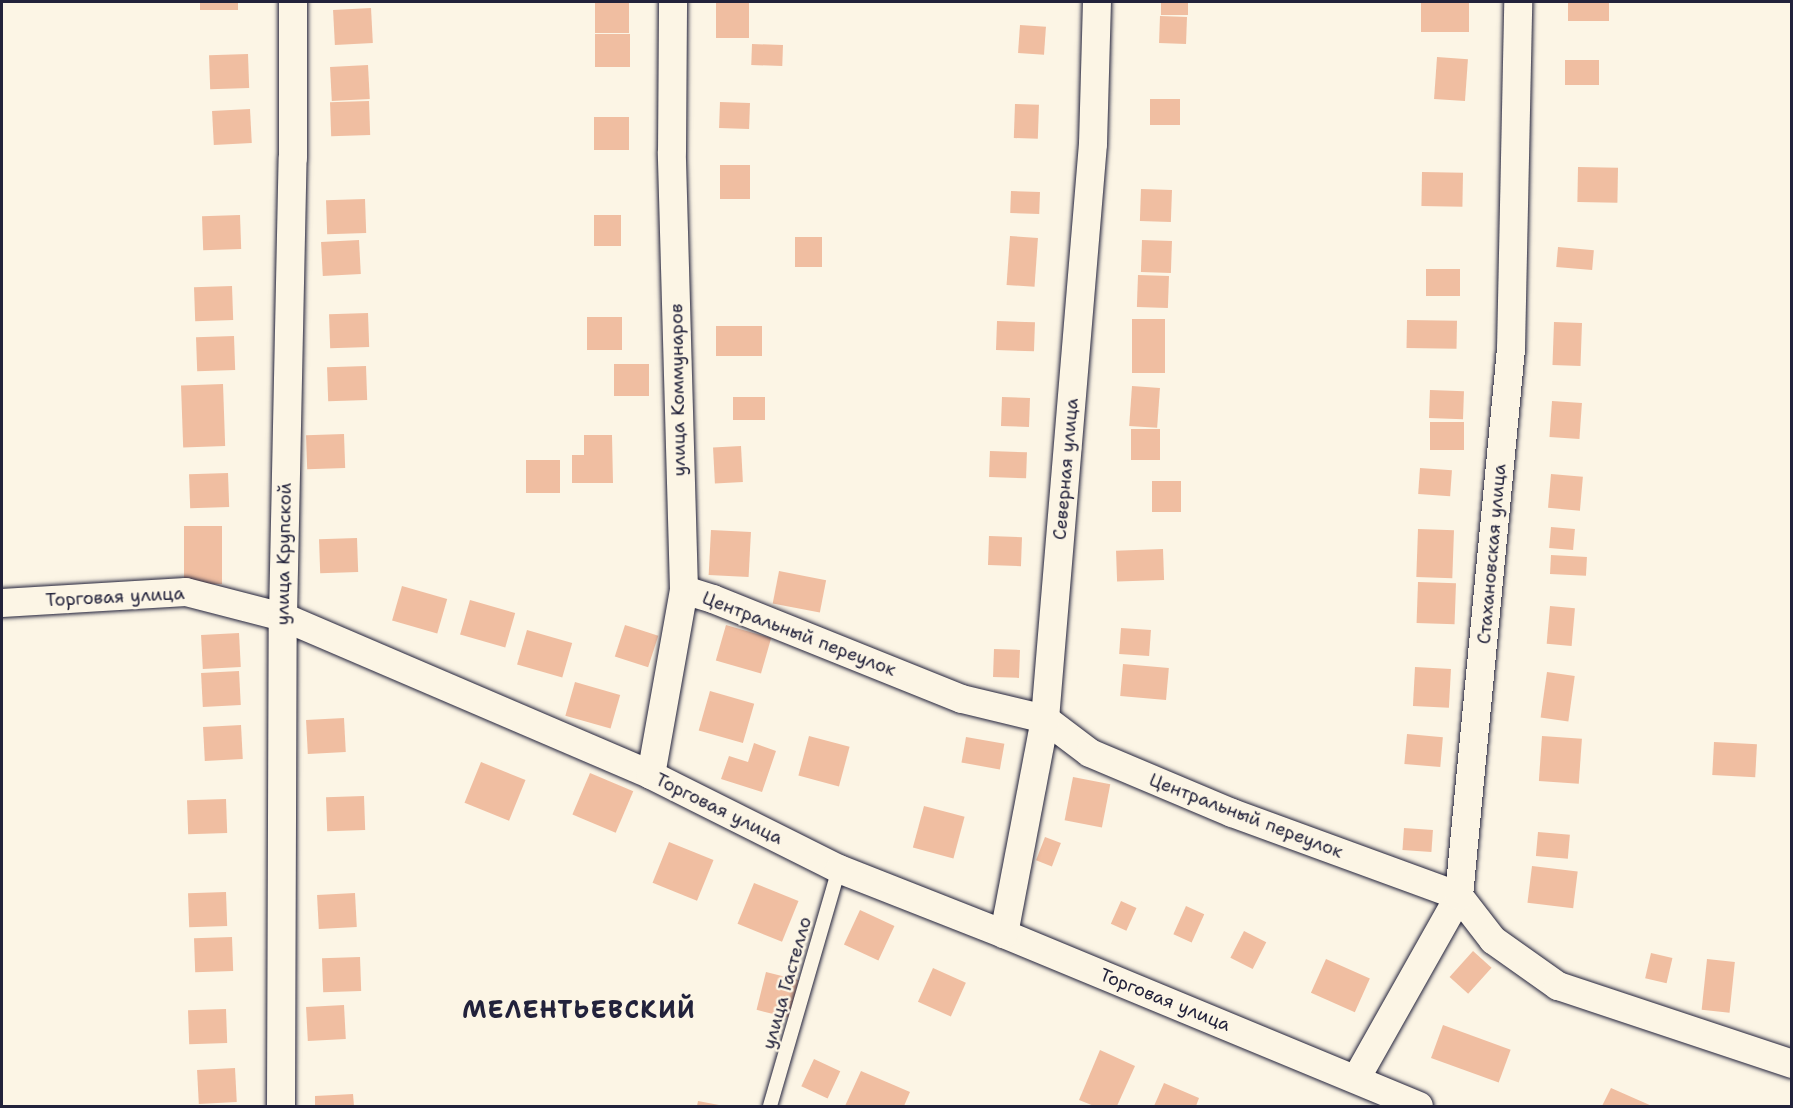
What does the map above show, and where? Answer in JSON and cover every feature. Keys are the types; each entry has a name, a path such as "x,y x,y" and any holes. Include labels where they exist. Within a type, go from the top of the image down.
{"street":[{"name":"улица Крупской","path":"281,1107 283,617 293,2"},
{"name":"улица Коммунаров","path":"651,776 684,590 672,152 673,2"},
{"name":"Северная улица","path":"1004,934 1045,719 1093,144 1097,2"},
{"name":"Стахановская улица","path":"1356,1079 1459,896 1512,349 1518,2"},
{"name":"Центральный переулок","path":"684,590 712,598 962,699 1045,719 1090,753 1232,813 1459,896"},
{"name":"Торговая улица","path":"2,603 186,592 283,617 651,776 839,869 1004,934 1419,1107"},
{"path":"1459,896 1493,940 1558,986 1791,1064"}],"lane":[{"name":"улица Гастелло","path":"770,1107 839,869"}],"building":[{"path":"200,2 238,2 238,10 200,10"},
{"path":"595,2 629,2 629,33 595,33"},
{"path":"716,2 749,2 749,38 716,38"},
{"path":"1161,2 1188,2 1188,15 1161,15"},
{"path":"1421,2 1469,2 1469,32 1421,32"},
{"path":"1568,2 1609,2 1609,21 1568,21"},
{"path":"371,8 373,43 335,45 333,10"},
{"path":"1160,16 1187,17 1186,44 1159,43"},
{"path":"1020,25 1046,27 1044,55 1018,53"},
{"path":"595,34 630,34 630,67 595,67"},
{"path":"752,44 783,45 782,66 751,65"},
{"path":"248,54 249,88 210,89 209,55"},
{"path":"1437,57 1468,59 1465,101 1434,99"},
{"path":"1565,60 1599,60 1599,85 1565,85"},
{"path":"368,65 370,99 332,101 330,67"},
{"path":"1150,99 1180,99 1180,125 1150,125"},
{"path":"369,101 370,135 331,136 330,102"},
{"path":"720,102 750,103 749,129 719,128"},
{"path":"1015,104 1039,105 1038,139 1014,138"},
{"path":"250,109 252,143 214,145 212,111"},
{"path":"594,117 629,117 629,150 594,150"},
{"path":"720,165 750,165 750,199 720,199"},
{"path":"1578,167 1618,168 1617,203 1577,202"},
{"path":"1422,172 1463,173 1462,207 1421,206"},
{"path":"1141,189 1172,190 1171,222 1140,221"},
{"path":"1011,191 1040,192 1039,214 1010,213"},
{"path":"365,199 366,233 327,234 326,200"},
{"path":"240,215 241,249 203,250 202,216"},
{"path":"594,215 621,215 621,246 594,246"},
{"path":"1010,236 1038,238 1035,287 1007,285"},
{"path":"795,237 822,237 822,267 795,267"},
{"path":"359,240 361,274 323,276 321,242"},
{"path":"1142,240 1172,241 1171,273 1141,272"},
{"path":"1558,247 1594,250 1592,270 1556,267"},
{"path":"1426,269 1460,269 1460,296 1426,296"},
{"path":"1138,275 1169,276 1168,308 1137,307"},
{"path":"232,286 233,320 195,321 194,287"},
{"path":"368,313 369,347 330,348 329,314"},
{"path":"587,317 622,317 622,350 587,350"},
{"path":"1132,319 1165,319 1165,373 1132,373"},
{"path":"1407,320 1457,321 1457,349 1407,348"},
{"path":"997,321 1035,322 1034,351 996,350"},
{"path":"1554,322 1582,323 1580,366 1552,365"},
{"path":"716,326 762,326 762,356 716,356"},
{"path":"234,336 235,370 197,371 196,337"},
{"path":"614,364 649,364 649,396 614,396"},
{"path":"366,366 367,400 328,401 327,367"},
{"path":"223,384 225,446 183,447 181,385"},
{"path":"1132,386 1160,388 1157,428 1129,426"},
{"path":"1430,390 1464,391 1463,419 1429,418"},
{"path":"733,397 765,397 765,420 733,420"},
{"path":"1002,397 1030,398 1029,427 1001,426"},
{"path":"1552,401 1582,403 1579,439 1549,437"},
{"path":"1430,422 1464,422 1464,450 1430,450"},
{"path":"1131,429 1160,429 1160,460 1131,460"},
{"path":"344,434 345,468 307,469 306,435"},
{"path":"584,435 612,435 613,483 572,483 572,455 584,455"},
{"path":"741,446 743,482 715,483 713,447"},
{"path":"990,451 1027,452 1026,478 989,477"},
{"path":"526,460 560,460 560,493 526,493"},
{"path":"1420,468 1452,470 1450,496 1418,494"},
{"path":"228,473 229,507 190,508 189,474"},
{"path":"1551,474 1583,477 1580,511 1548,508"},
{"path":"1152,481 1181,481 1181,512 1152,512"},
{"path":"184,526 222,526 222,584 184,584"},
{"path":"1551,527 1575,529 1573,550 1549,548"},
{"path":"1418,529 1454,530 1452,578 1416,577"},
{"path":"711,530 751,532 749,577 709,575"},
{"path":"989,536 1022,537 1021,566 988,565"},
{"path":"357,538 358,572 320,573 319,539"},
{"path":"1163,549 1164,580 1117,582 1116,551"},
{"path":"1551,555 1587,557 1586,576 1550,574"},
{"path":"779,571 826,580 820,613 773,603"},
{"path":"1418,582 1456,583 1455,624 1417,623"},
{"path":"402,586 447,599 437,634 392,621"},
{"path":"470,600 515,613 505,648 460,635"},
{"path":"1550,606 1575,608 1572,646 1547,644"},
{"path":"625,625 658,636 648,667 615,656"},
{"path":"726,625 771,638 761,674 716,661"},
{"path":"1121,628 1151,630 1149,656 1119,654"},
{"path":"527,630 572,643 562,678 517,665"},
{"path":"239,633 241,667 203,669 201,635"},
{"path":"994,649 1020,650 1019,678 993,677"},
{"path":"1123,664 1169,668 1166,700 1120,696"},
{"path":"1415,667 1451,669 1449,708 1413,706"},
{"path":"239,671 241,705 203,707 201,673"},
{"path":"1547,672 1575,676 1568,721 1541,718"},
{"path":"575,682 620,695 611,729 565,716"},
{"path":"710,691 754,704 743,743 699,730"},
{"path":"344,718 346,752 308,754 306,720"},
{"path":"241,725 243,759 205,761 203,727"},
{"path":"1407,734 1443,737 1440,767 1404,764"},
{"path":"809,736 850,747 839,786 798,776"},
{"path":"1542,736 1582,739 1579,784 1539,781"},
{"path":"966,737 1004,744 1000,769 961,763"},
{"path":"1714,742 1757,744 1755,777 1712,775"},
{"path":"754,743 776,751 762,792 721,779 729,756 748,762"},
{"path":"481,762 526,780 509,821 465,803"},
{"path":"590,773 633,791 616,833 572,814"},
{"path":"1073,777 1110,784 1102,827 1065,820"},
{"path":"364,796 365,830 327,831 326,797"},
{"path":"226,799 227,833 188,834 187,800"},
{"path":"924,806 965,817 953,858 913,848"},
{"path":"1404,828 1433,830 1431,852 1402,850"},
{"path":"1538,832 1570,835 1568,859 1536,856"},
{"path":"1045,837 1061,843 1052,866 1036,860"},
{"path":"669,842 714,860 697,901 653,883"},
{"path":"1532,866 1578,872 1573,908 1527,903"},
{"path":"754,883 799,901 782,942 738,924"},
{"path":"226,892 227,926 189,927 188,893"},
{"path":"355,893 357,927 319,929 317,895"},
{"path":"1121,901 1137,908 1126,931 1111,924"},
{"path":"1186,906 1204,914 1192,942 1173,934"},
{"path":"860,910 894,926 878,960 844,944"},
{"path":"1244,931 1266,942 1253,969 1230,958"},
{"path":"232,937 233,971 195,972 194,938"},
{"path":"1473,951 1492,968 1468,994 1450,977"},
{"path":"1651,953 1672,958 1667,983 1645,978"},
{"path":"360,957 361,991 323,992 322,958"},
{"path":"1326,959 1370,979 1355,1012 1311,993"},
{"path":"1707,959 1735,962 1730,1013 1702,1010"},
{"path":"933,968 966,983 951,1016 918,1002"},
{"path":"766,972 799,980 790,1018 757,1010"},
{"path":"344,1005 346,1039 308,1041 306,1007"},
{"path":"226,1009 227,1043 189,1044 188,1010"},
{"path":"1443,1025 1511,1050 1499,1083 1431,1058"},
{"path":"1100,1050 1135,1066 1117,1106 1094,1106 1079,1100"},
{"path":"814,1059 840,1071 828,1098 801,1086"},
{"path":"235,1068 237,1102 199,1104 197,1070"},
{"path":"861,1071 910,1092 904,1106 845,1106"},
{"path":"1164,1083 1199,1098 1196,1106 1154,1106"},
{"path":"1611,1088 1636,1099 1652,1106 1602,1106"},
{"path":"353,1094 354,1106 315,1106 315,1096"},
{"path":"698,1101 719,1105 719,1106 697,1106"}],"district":[{"name":"МЕЛЕНТЬЕВСКИЙ","path":"579,1011"}]}
